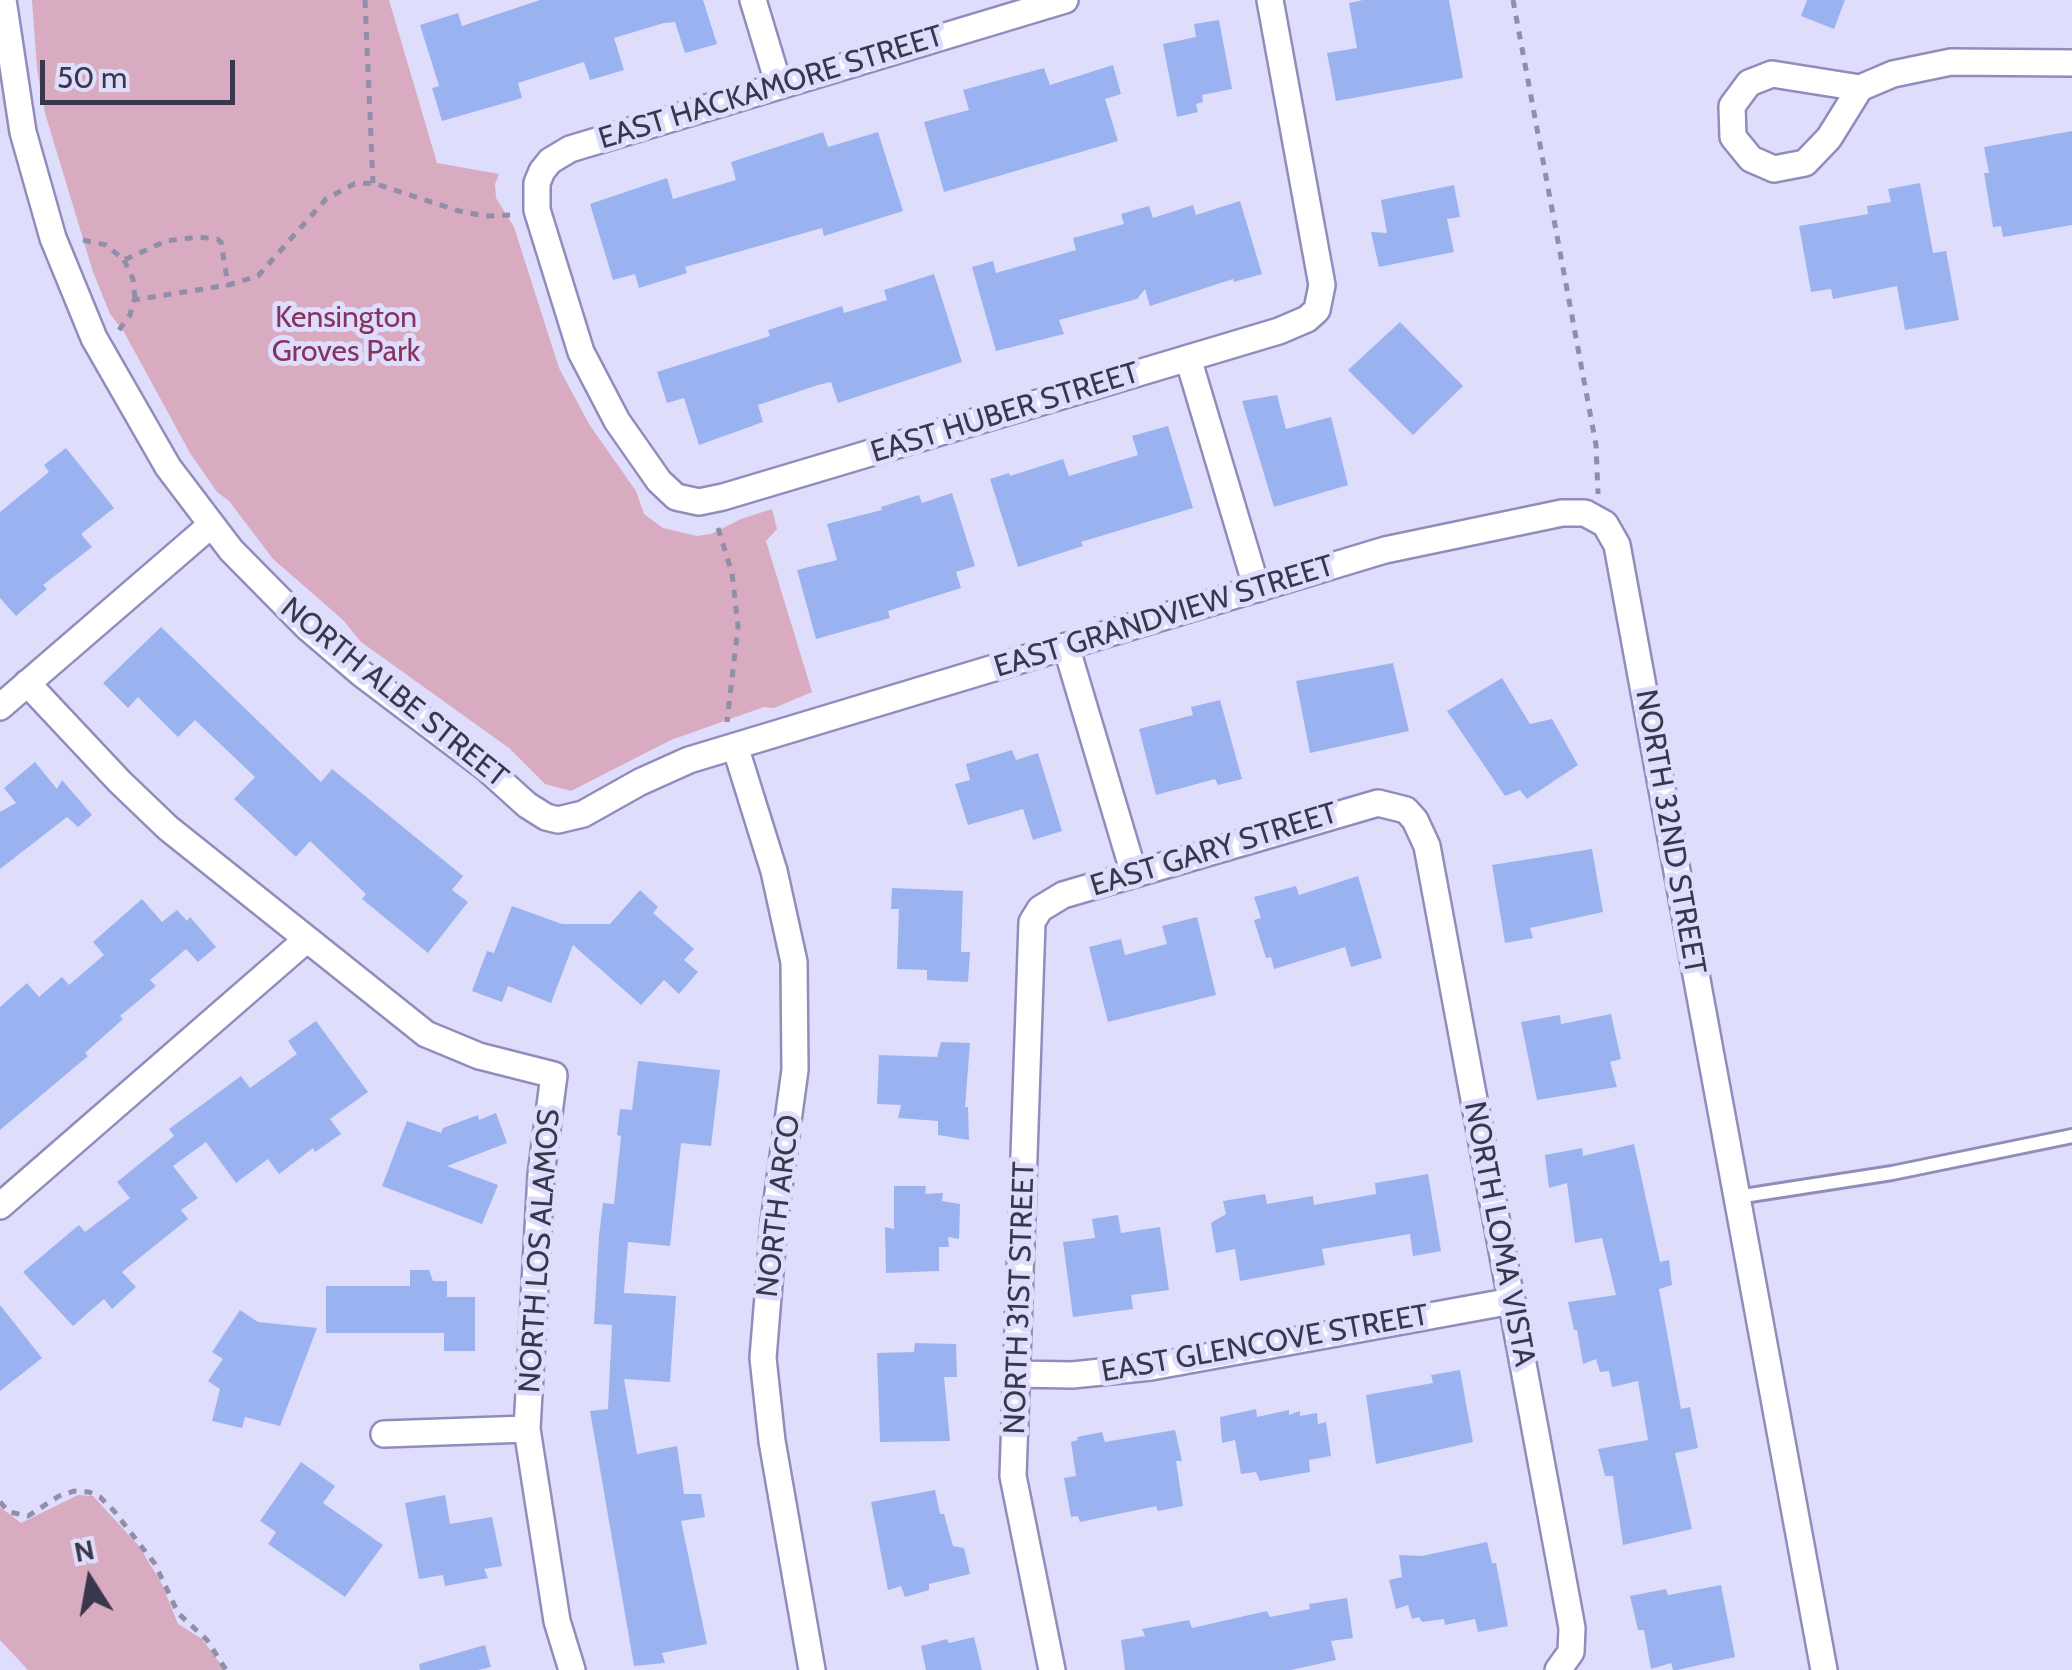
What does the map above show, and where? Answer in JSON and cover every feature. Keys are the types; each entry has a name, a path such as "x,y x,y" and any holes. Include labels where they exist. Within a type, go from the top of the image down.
{"street":[{"name":"NORTH ALBE STREET","path":"3,0 23,132 41,202 94,338 168,467 211,526 255,576 334,650 546,817 558,820 582,814 731,736"},
{"path":"753,0 779,86"},
{"name":"EAST HACKAMORE STREET","path":"687,502 659,481 617,421 586,364 537,210 537,183 542,171 570,149 1065,0"},
{"name":"EAST HUBER STREET","path":"687,502 723,497 1280,331 1307,319 1317,310 1322,285 1270,0"},
{"path":"1860,88 1829,138 1806,162 1774,168 1751,159 1732,137 1732,106 1749,83 1772,74 1860,88 1892,74 1951,62 2072,63"},
{"path":"1188,358 1257,589"},
{"name":"EAST GRANDVIEW STREET","path":"731,736 1066,646 1385,550 1562,513 1596,517"},
{"name":"NORTH 32ND STREET","path":"1596,517 1605,524 1616,545 1824,1670"},
{"path":"0,707 211,526"},
{"path":"1066,646 1134,874"},
{"name":"NORTH LOS ALAMOS","path":"27,683 144,806 426,1034 478,1056 554,1075 541,1176 527,1429 557,1621 572,1670"},
{"name":"NORTH ARCO","path":"731,736 774,871 794,962 796,1070 774,1222 763,1358 772,1442 812,1670"},
{"name":"EAST GARY STREET","path":"1032,922 1051,901 1365,804 1392,804 1406,810"},
{"name":"NORTH LOMA VISTA","path":"1406,810 1427,846 1572,1628 1571,1652 1562,1666"},
{"name":"NORTH 31ST STREET","path":"1032,922 1013,1476 1052,1670"},
{"path":"0,1206 306,940"},
{"name":"EAST GLENCOVE STREET","path":"1017,1374 1099,1374 1150,1367 1512,1301"},
{"path":"384,1434 527,1429"}],"lane":[{"path":"1737,1197 1892,1173 2072,1136"}],"path":[{"path":"365,0 373,183"},
{"path":"1513,0 1596,445 1596,517"},
{"path":"134,300 228,285 258,276 333,194 354,184 373,183 459,211 510,215"},
{"path":"124,260 166,241 217,239 221,242 228,285"},
{"path":"83,240 106,245 124,260 133,279 130,315 119,330"},
{"path":"718,528 736,597 731,736"},
{"path":"0,1502 9,1512 28,1516 74,1491 100,1497 155,1564 178,1613 208,1640 226,1670"}],"green space":[{"name":"Kensington Groves Park","path":"32,0 389,0 437,163 499,174 496,198 514,227 559,368 589,424 636,491 644,514 663,528 697,536 772,509 777,529 766,541 812,692 671,740 571,791 545,784 509,748 361,642 343,620 273,559 229,501 217,492 190,453 124,332 110,314 93,272 45,113"},
{"path":"78,1495 93,1496 138,1545 161,1582 178,1624 202,1639 225,1670 28,1670 0,1640 0,1507 21,1523"}],"building":[{"path":"540,0 703,0 717,44 685,53 675,22 664,23 614,38 624,70 590,80 584,62 518,83 522,98 442,121 432,88 439,86 420,25 458,13 462,26"},
{"path":"1449,0 1463,78 1336,101 1327,53 1357,48 1349,3"},
{"path":"1807,0 1845,0 1834,29 1801,16"},
{"path":"1219,20 1232,89 1202,95 1203,102 1196,104 1198,112 1177,117 1163,44 1196,37 1194,24"},
{"path":"1113,65 1121,94 1105,99 1118,141 944,192 924,122 969,110 963,90 1044,68 1050,85"},
{"path":"2072,131 2072,225 2003,237 2001,226 1993,227 1984,147"},
{"path":"823,132 828,147 878,132 903,211 824,236 822,228 685,267 687,273 639,288 635,274 613,280 590,204 667,178 673,199 736,180 731,162"},
{"path":"1920,183 1933,253 1946,251 1959,320 1905,330 1897,286 1833,299 1831,289 1811,292 1799,226 1868,214 1867,206 1891,202 1888,189"},
{"path":"1454,185 1460,217 1447,219 1454,252 1379,267 1371,232 1387,233 1381,200"},
{"path":"1240,201 1262,274 1234,282 1233,279 1150,306 1145,289 1137,299 1059,320 1064,334 996,351 972,267 993,261 996,273 1076,250 1073,238 1124,224 1121,214 1149,206 1153,218 1193,205 1196,215"},
{"path":"934,274 962,362 838,403 831,382 818,385 758,405 763,422 699,445 684,398 667,403 657,372 770,336 768,330 842,306 844,313 887,300 884,290"},
{"path":"1400,322 1463,386 1413,435 1348,370"},
{"path":"1277,395 1286,429 1331,417 1348,485 1274,507 1242,401"},
{"path":"1168,426 1193,508 1081,542 1083,546 1018,567 990,479 1063,459 1069,476 1138,455 1132,436"},
{"path":"66,448 114,508 81,534 92,547 43,585 47,589 16,616 0,598 0,512 49,472 44,465"},
{"path":"952,493 975,566 956,572 961,588 888,611 890,618 816,639 797,570 837,560 827,524 882,510 881,507 919,495 922,503"},
{"path":"161,627 321,782 332,769 463,876 452,890 468,902 428,953 362,899 366,894 310,841 296,857 234,799 255,777 195,720 178,737 138,697 128,708 103,683"},
{"path":"1393,663 1409,731 1310,753 1296,681"},
{"path":"1502,678 1530,724 1552,719 1578,765 1527,799 1520,790 1505,796 1447,711"},
{"path":"1220,700 1242,779 1218,785 1215,779 1156,795 1139,729 1193,715 1191,707"},
{"path":"1012,750 1016,760 1038,753 1062,831 1033,840 1023,809 968,825 955,784 970,780 966,764"},
{"path":"35,762 57,789 62,780 92,815 78,827 67,817 0,869 0,812 16,803 4,788"},
{"path":"1592,849 1603,912 1530,928 1533,938 1505,943 1492,865"},
{"path":"1358,876 1382,958 1351,967 1345,947 1274,969 1271,957 1266,958 1254,920 1261,918 1254,897 1296,886 1299,895"},
{"path":"892,888 963,891 961,952 970,952 968,982 927,980 927,970 897,969 899,909 891,909"},
{"path":"640,890 658,907 653,913 694,949 684,960 698,972 679,994 664,980 641,1005 573,945 551,1003 508,986 502,1002 472,991 487,951 494,953 512,906 562,924 610,924"},
{"path":"142,899 162,922 177,910 187,921 190,917 216,947 198,962 186,949 150,980 156,986 120,1016 123,1019 85,1053 88,1056 0,1130 0,1007 27,983 39,997 62,977 69,985 104,955 93,942"},
{"path":"1197,917 1216,995 1108,1022 1089,947 1121,939 1125,955 1167,944 1162,926"},
{"path":"1611,1014 1621,1059 1610,1062 1617,1087 1537,1100 1521,1022 1560,1015 1561,1024"},
{"path":"316,1021 368,1092 330,1119 341,1134 315,1152 313,1148 279,1174 268,1159 236,1183 206,1142 173,1166 198,1198 181,1210 188,1219 122,1272 136,1287 112,1309 104,1299 73,1326 23,1272 79,1225 85,1232 130,1198 117,1182 174,1136 169,1129 241,1076 250,1088 297,1054 288,1041"},
{"path":"941,1042 970,1043 965,1107 969,1140 938,1135 938,1121 898,1118 901,1105 877,1104 879,1055 937,1057"},
{"path":"638,1061 720,1070 711,1146 681,1143 670,1246 628,1242 624,1293 676,1296 670,1382 624,1379 637,1454 677,1446 684,1494 701,1494 705,1517 681,1521 707,1644 662,1653 665,1663 634,1666 590,1411 608,1409 612,1325 594,1324 599,1236 603,1203 614,1204 620,1109 632,1110"},
{"path":"496,1113 507,1143 447,1166 498,1185 482,1224 382,1186 407,1121 441,1133 443,1128 478,1115 479,1120"},
{"path":"1634,1144 1660,1262 1669,1260 1672,1285 1659,1289 1681,1409 1690,1407 1698,1448 1675,1453 1692,1529 1623,1545 1613,1476 1605,1476 1598,1449 1648,1440 1638,1381 1612,1387 1609,1371 1600,1372 1596,1359 1583,1364 1568,1302 1616,1295 1602,1238 1575,1243 1567,1183 1549,1188 1545,1155 1582,1148 1583,1156"},
{"path":"1428,1174 1441,1251 1413,1256 1410,1234 1322,1249 1325,1265 1240,1281 1235,1249 1216,1253 1211,1223 1226,1214 1223,1201 1265,1194 1267,1204 1313,1196 1314,1205 1376,1194 1375,1183"},
{"path":"894,1186 926,1186 925,1194 943,1193 942,1201 960,1204 959,1239 948,1237 949,1247 939,1247 939,1271 886,1273 885,1227 894,1229"},
{"path":"1118,1215 1121,1233 1160,1227 1169,1290 1131,1295 1133,1309 1073,1317 1063,1242 1095,1238 1092,1219"},
{"path":"410,1270 429,1270 433,1281 447,1281 447,1297 475,1297 475,1351 444,1351 444,1333 326,1333 326,1286 410,1286"},
{"path":"0,1305 42,1358 0,1391"},
{"path":"240,1310 258,1322 317,1328 280,1426 245,1417 242,1428 212,1421 220,1389 208,1381 223,1359 212,1352"},
{"path":"915,1343 956,1344 957,1377 944,1377 950,1441 880,1442 877,1353 914,1352"},
{"path":"1460,1370 1473,1442 1376,1464 1366,1395 1433,1383 1431,1375"},
{"path":"1256,1409 1257,1417 1289,1410 1289,1415 1300,1411 1300,1416 1317,1413 1318,1424 1326,1422 1331,1456 1309,1460 1310,1472 1260,1481 1256,1472 1241,1474 1235,1440 1222,1443 1220,1417"},
{"path":"1175,1430 1182,1461 1176,1461 1183,1506 1158,1511 1156,1506 1080,1522 1078,1516 1071,1517 1064,1478 1076,1476 1071,1442 1102,1432 1105,1442"},
{"path":"301,1462 335,1486 323,1503 383,1545 345,1597 268,1544 276,1532 260,1521"},
{"path":"935,1490 953,1546 964,1548 970,1574 929,1584 929,1590 905,1597 901,1586 888,1590 871,1502"},
{"path":"445,1495 450,1524 492,1517 502,1566 484,1569 488,1578 445,1586 443,1575 419,1579 405,1503"},
{"path":"1487,1542 1492,1563 1496,1563 1508,1626 1478,1632 1475,1619 1445,1625 1444,1619 1412,1619 1408,1605 1396,1609 1389,1580 1402,1577 1399,1555 1422,1556"},
{"path":"1721,1585 1735,1657 1677,1670 1673,1670 1671,1663 1651,1669 1644,1630 1638,1630 1630,1596 1666,1589 1668,1595"},
{"path":"1347,1598 1353,1638 1331,1641 1336,1660 1291,1670 1125,1670 1121,1640 1145,1636 1142,1629 1189,1620 1192,1628 1267,1611 1270,1617 1310,1609 1309,1604"},
{"path":"974,1637 982,1670 926,1670 921,1646"},
{"path":"485,1645 491,1667 420,1670 419,1664"}]}
